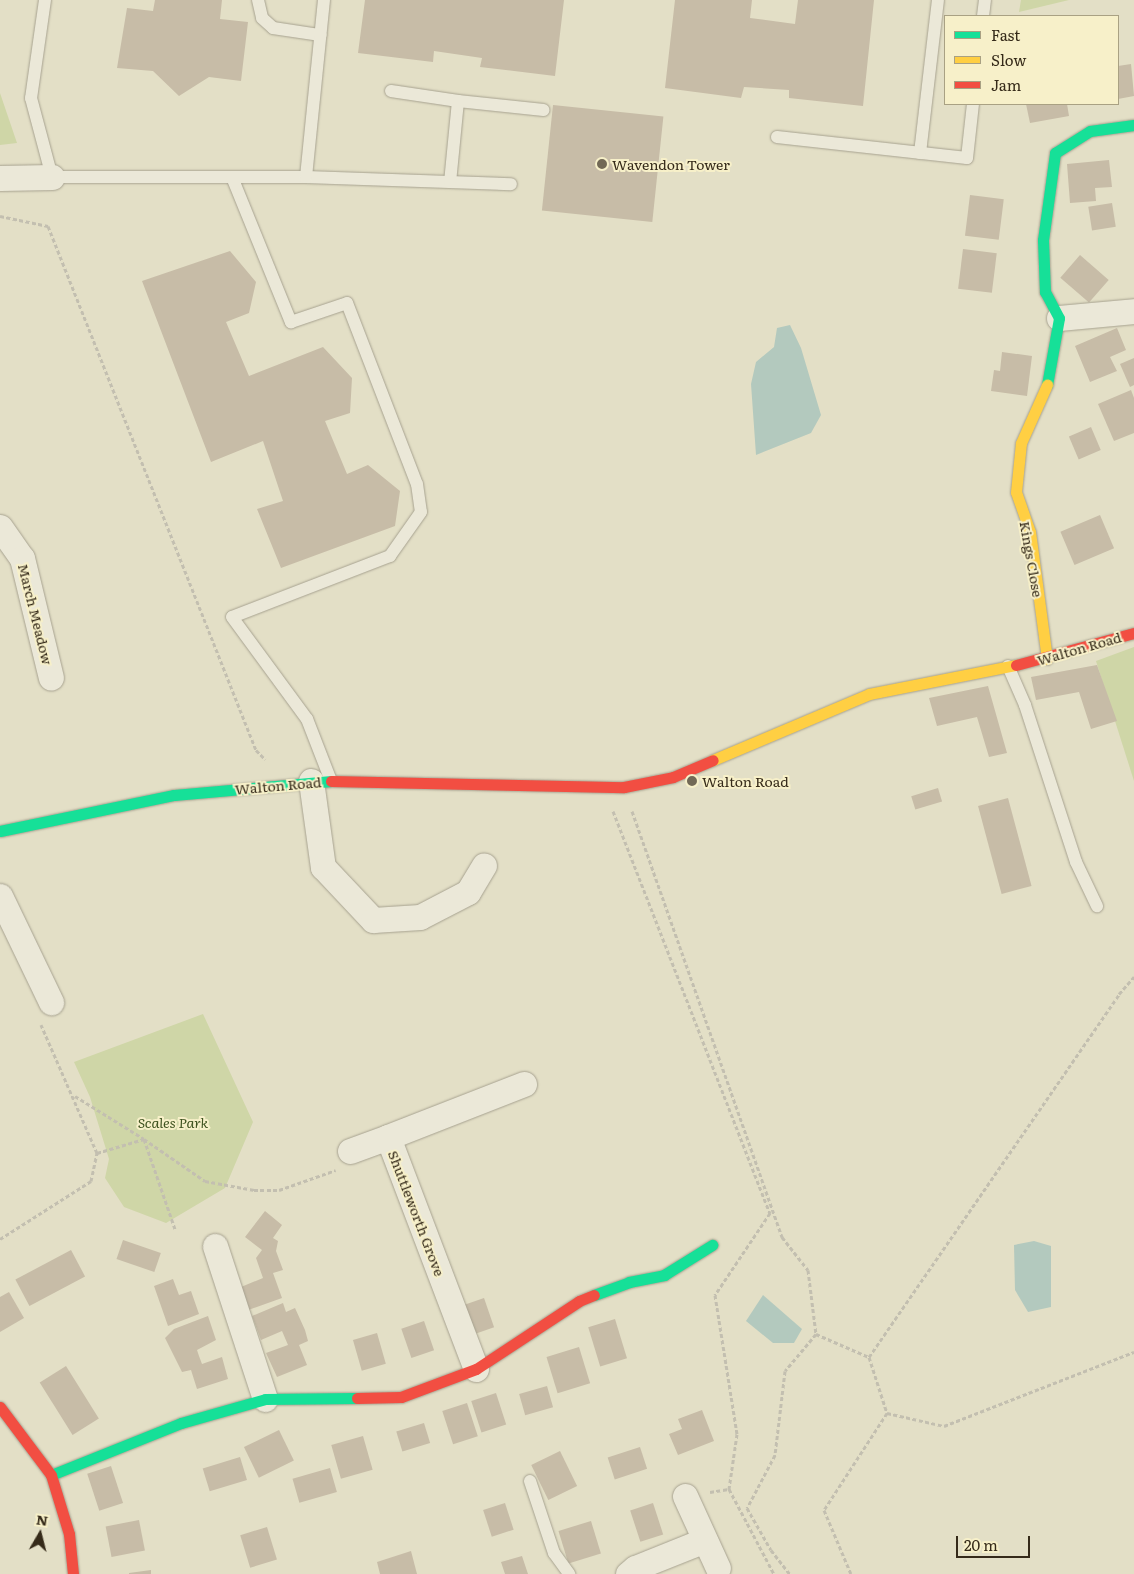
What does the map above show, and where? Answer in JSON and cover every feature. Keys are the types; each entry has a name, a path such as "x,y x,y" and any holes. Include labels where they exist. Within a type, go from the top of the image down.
{"street":[{"path":"1134,125 1090,131 1055,153 1043,240 1044,292 1059,318 1134,311"},
{"path":"0,178 52,177"},
{"name":"Kings Close","path":"1047,659 1030,532 1016,492 1021,443 1046,391 1059,318"},
{"name":"March Meadow","path":"0,527 22,558 51,678"},
{"name":"Walton Road","path":"0,831 174,795 310,781 624,787 673,777 870,694 1047,659 1134,633"},
{"path":"310,781 323,867 373,920 420,917 468,892 484,865"},
{"path":"0,896 44,1010"},
{"name":"Shuttleworth Grove","path":"476,1369 388,1137 524,1084"},
{"path":"350,1151 388,1137"},
{"path":"51,1475 182,1423 265,1399 401,1396 476,1369 579,1301 629,1282 664,1275 712,1245"},
{"path":"215,1246 265,1399"},
{"path":"0,1407 51,1475 69,1534 73,1574"},
{"path":"685,1496 718,1568"},
{"path":"628,1574 635,1568 705,1540"}],"lane":[{"path":"45,0 31,98 52,177 306,177 511,184"},
{"path":"258,0 262,18 273,28 320,35"},
{"path":"306,177 324,0"},
{"path":"920,153 938,0"},
{"path":"983,15 985,0"},
{"path":"391,91 458,101 544,110"},
{"path":"450,182 458,101"},
{"path":"777,137 967,158 973,105"},
{"path":"232,177 291,322 347,303 417,484 421,512 390,556 232,616 307,719 310,781"},
{"path":"1008,666 1025,705 1076,862 1097,906"},
{"path":"530,1481 554,1553 569,1574"}],"path":[{"path":"0,216 48,226 256,750 310,781"},
{"path":"624,787 782,1236 808,1270 816,1334 785,1371 775,1455 748,1508 771,1550 790,1574"},
{"path":"604,788 770,1213 715,1295 737,1434 729,1489 774,1574"},
{"path":"869,1357 1118,994 1134,977"},
{"path":"0,1239 91,1181 97,1154 74,1096 44,1010"},
{"path":"74,1096 144,1139 205,1181 254,1190 279,1190 354,1164 350,1151"},
{"path":"97,1154 144,1139"},
{"path":"144,1139 175,1229"},
{"path":"816,1334 869,1357 887,1413"},
{"path":"887,1413 944,1426 1134,1352"},
{"path":"851,1574 824,1510 887,1413"}],"green space":[{"path":"1021,0 1069,0 1019,12"},
{"path":"0,93 17,143 0,145"},
{"path":"1134,647 1134,781 1096,661"},
{"name":"Scales Park","path":"203,1014 253,1122 225,1188 166,1223 124,1207 105,1178 109,1159 90,1097 74,1062"}],"shaded area":[{"path":"790,325 801,348 821,415 811,433 756,455 751,384 756,362 774,347 777,328"},
{"path":"1034,1241 1051,1246 1051,1307 1028,1312 1015,1290 1014,1245"},
{"path":"763,1295 802,1329 794,1343 773,1343 746,1321"}],"building":[{"path":"155,0 222,0 220,19 248,22 241,81 209,77 179,96 153,71 117,68 127,8 153,11"},
{"path":"365,0 564,0 555,76 480,67 482,58 434,51 433,62 358,53"},
{"path":"675,0 752,0 750,18 795,24 798,0 874,0 863,106 789,98 789,90 744,87 741,98 665,88"},
{"path":"1131,64 1134,96 1119,99 1119,66"},
{"name":"Wavendon Tower","path":"553,105 663,117 652,222 542,210"},
{"path":"1026,105 1067,105 1069,116 1030,123"},
{"path":"1109,160 1112,187 1095,188 1096,201 1070,203 1067,164"},
{"path":"970,195 1004,199 999,240 965,236"},
{"path":"1112,203 1116,227 1092,230 1088,207"},
{"path":"963,249 997,253 992,293 958,289"},
{"path":"230,251 256,282 249,313 226,322 249,376 323,347 352,378 350,413 325,421 347,474 368,465 400,491 395,526 281,568 257,509 283,501 263,441 211,462 142,281"},
{"path":"1080,255 1109,280 1089,303 1060,278"},
{"path":"1117,328 1126,350 1110,357 1117,371 1090,382 1075,346"},
{"path":"1002,352 1032,356 1027,396 991,391 994,370 1000,371"},
{"path":"1134,358 1134,385 1130,387 1120,364"},
{"path":"1131,390 1134,398 1134,433 1114,441 1098,404"},
{"path":"1091,427 1101,450 1079,459 1069,436"},
{"path":"1100,515 1114,548 1074,565 1060,532"},
{"path":"1097,665 1117,721 1091,729 1079,692 1036,700 1031,677"},
{"path":"988,686 1007,753 989,757 977,717 937,726 929,698"},
{"path":"938,788 942,801 915,810 911,796"},
{"path":"1008,798 1032,886 1002,894 978,806"},
{"path":"265,1211 282,1225 273,1238 278,1241 276,1251 283,1270 273,1273 282,1298 248,1310 241,1287 263,1278 256,1258 262,1250 245,1237"},
{"path":"123,1240 161,1253 154,1272 116,1259"},
{"path":"71,1250 85,1276 29,1306 15,1280"},
{"path":"173,1279 179,1295 191,1291 199,1314 168,1326 154,1286"},
{"path":"9,1292 24,1318 0,1332 0,1297"},
{"path":"484,1298 494,1327 473,1334 463,1305"},
{"path":"283,1303 286,1312 295,1308 305,1330 308,1341 299,1345 307,1365 277,1377 266,1353 288,1345 282,1331 261,1340 252,1316"},
{"path":"208,1316 216,1340 197,1350 202,1364 222,1357 228,1379 197,1389 191,1370 182,1372 165,1338 174,1329"},
{"path":"615,1319 627,1358 600,1366 588,1327"},
{"path":"424,1321 434,1350 411,1358 401,1329"},
{"path":"377,1333 386,1364 362,1371 353,1340"},
{"path":"579,1347 590,1383 558,1393 546,1357"},
{"path":"66,1366 99,1419 73,1435 40,1382"},
{"path":"547,1386 553,1407 525,1415 519,1394"},
{"path":"496,1393 506,1424 481,1432 471,1401"},
{"path":"467,1403 478,1436 453,1444 442,1411"},
{"path":"702,1410 714,1441 678,1455 669,1434 682,1429 678,1419"},
{"path":"424,1423 430,1443 402,1452 396,1431"},
{"path":"279,1430 294,1461 259,1478 244,1447"},
{"path":"363,1436 373,1470 341,1479 331,1445"},
{"path":"640,1447 647,1469 615,1479 608,1458"},
{"path":"560,1451 577,1486 548,1500 531,1465"},
{"path":"240,1457 247,1480 210,1491 203,1468"},
{"path":"111,1466 123,1503 99,1511 87,1474"},
{"path":"330,1468 337,1492 299,1503 293,1479"},
{"path":"505,1503 514,1530 492,1537 483,1510"},
{"path":"653,1503 663,1534 640,1542 630,1510"},
{"path":"139,1520 145,1550 112,1557 106,1526"},
{"path":"591,1521 601,1554 568,1563 558,1531"},
{"path":"267,1527 277,1560 250,1568 240,1535"},
{"path":"411,1551 417,1574 380,1574 377,1562"},
{"path":"522,1556 528,1574 505,1574 501,1562"},
{"path":"151,1570 151,1574 129,1574 129,1573"}],"traffic: fast":[{"path":"1047,385 1059,318 1045,292 1043,240 1055,153 1090,131 1134,125"},
{"path":"0,831 174,795 331,781"},
{"path":"594,1295 629,1282 664,1275 712,1245"},
{"path":"51,1475 181,1423 265,1399 357,1398"}],"traffic: slow":[{"path":"1047,385 1021,443 1016,492 1030,532 1047,659"},
{"path":"713,760 869,694 1016,665"}],"traffic: jam":[{"path":"1016,665 1134,633"},
{"path":"331,781 624,787 673,777 713,760"},
{"path":"357,1398 401,1397 476,1369 579,1301 594,1295"},
{"path":"0,1407 51,1475 69,1534 73,1574"}],"place":[{"name":"Wavendon Tower","path":"602,164"},
{"name":"Walton Road","path":"692,781"}]}
